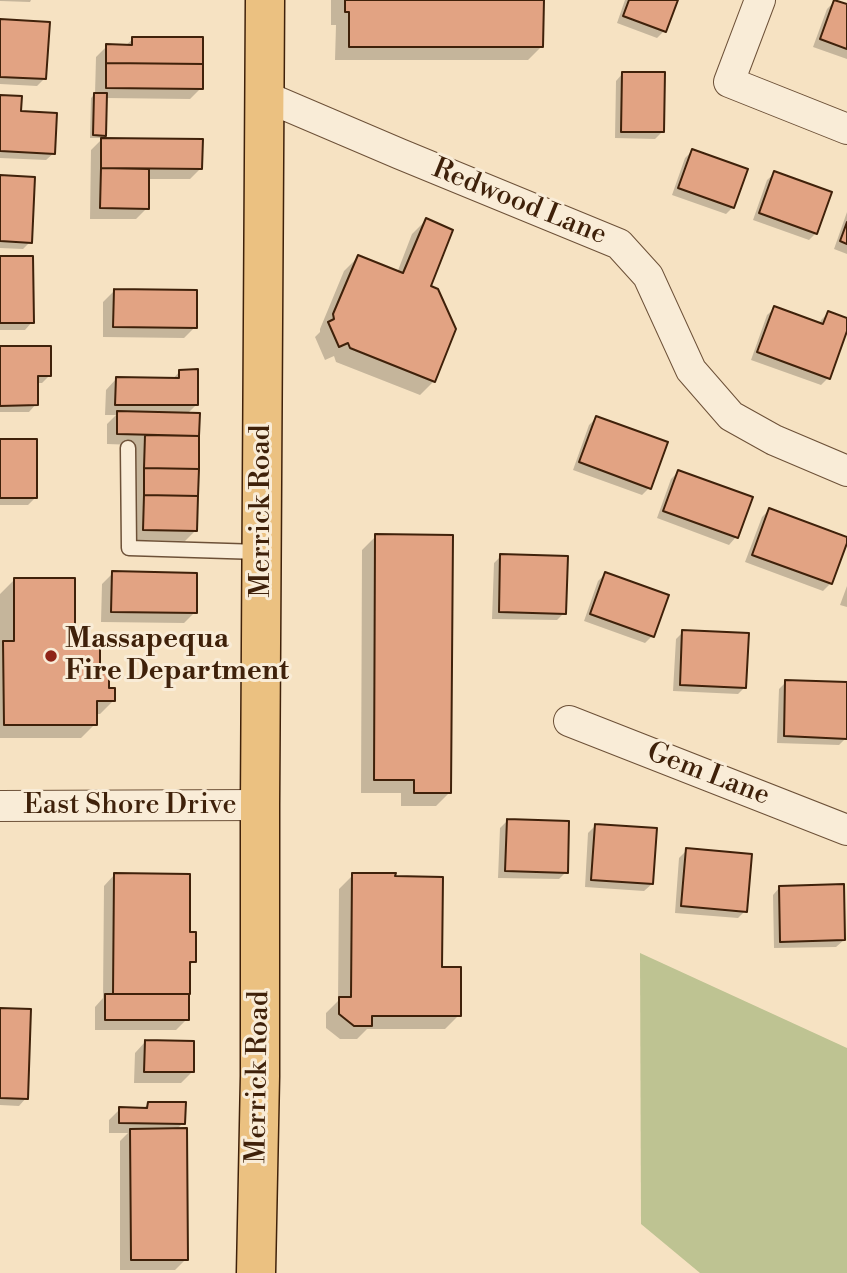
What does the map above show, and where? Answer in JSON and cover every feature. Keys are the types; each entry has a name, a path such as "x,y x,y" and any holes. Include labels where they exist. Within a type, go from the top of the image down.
{"main road":[{"name":"Merrick Road","path":"256,1273 260,1076 265,0"}],"street":[{"path":"760,0 729,82 847,130"},
{"name":"Redwood Lane","path":"264,96 400,155 619,244 648,276 691,370 731,416 774,440 847,471"},
{"name":"Gem Lane","path":"569,721 847,830"},
{"name":"East Shore Drive","path":"0,806 260,805"}],"lane":[{"path":"128,448 129,548 262,552"}],"green space":[{"path":"640,953 847,1048 847,1273 700,1273 641,1224"}],"building":[{"path":"345,0 544,0 543,47 349,47 349,12 345,12"},
{"path":"629,0 678,0 666,32 623,16"},
{"path":"834,0 847,4 847,49 820,39"},
{"path":"0,19 50,22 46,79 0,77"},
{"path":"132,37 203,37 203,64 106,63 106,44 132,45"},
{"path":"106,63 203,64 203,89 106,88"},
{"path":"622,72 665,72 664,132 621,132"},
{"path":"94,93 107,93 106,136 93,135"},
{"path":"0,95 22,96 21,111 57,113 55,154 0,151"},
{"path":"101,138 203,139 202,169 101,168"},
{"path":"692,149 748,169 734,208 678,188"},
{"path":"101,168 149,169 149,209 100,208"},
{"path":"774,171 832,192 817,234 759,213"},
{"path":"0,175 35,177 32,243 0,241"},
{"path":"426,218 453,230 431,286 438,289 456,329 435,382 350,348 348,343 339,347 328,322 334,319 333,314 358,255 403,273"},
{"path":"847,222 847,244 840,241"},
{"path":"0,256 33,256 34,323 0,323"},
{"path":"114,289 197,290 197,328 113,327"},
{"path":"774,306 823,324 828,311 847,318 847,331 830,379 757,352"},
{"path":"0,346 51,346 51,376 38,376 38,405 0,406"},
{"path":"198,369 198,405 115,405 116,377 179,378 179,370"},
{"path":"117,411 200,413 199,436 117,434"},
{"path":"596,416 668,442 651,489 579,462"},
{"path":"145,435 199,436 199,469 144,468"},
{"path":"0,439 37,439 37,498 0,498"},
{"path":"144,468 199,469 198,496 144,495"},
{"path":"678,470 753,497 738,538 663,511"},
{"path":"144,495 198,496 197,531 143,530"},
{"path":"769,508 847,537 832,584 752,555"},
{"path":"375,534 453,535 451,793 414,793 414,780 374,780"},
{"path":"500,554 568,556 566,614 499,612"},
{"path":"112,571 197,573 197,613 111,612"},
{"path":"605,572 669,595 654,637 590,614"},
{"name":"Massapequa Fire Department","path":"14,578 75,578 75,643 100,643 100,669 109,669 109,688 115,688 115,701 97,701 97,725 4,725 3,641 14,641"},
{"path":"682,630 749,633 746,688 680,685"},
{"path":"785,680 847,682 847,739 784,736"},
{"path":"507,819 569,821 568,873 505,871"},
{"path":"595,824 657,828 653,884 591,880"},
{"path":"686,848 752,854 747,912 681,906"},
{"path":"114,873 190,874 190,932 196,932 196,962 190,962 190,994 113,994"},
{"path":"352,873 443,877 442,967 461,967 461,1016 372,1016 372,1026 354,1026 339,1014 339,997 351,997"},
{"path":"844,884 845,940 780,942 779,886"},
{"path":"105,994 189,994 189,1020 105,1020"},
{"path":"0,1008 31,1009 28,1099 0,1098"},
{"path":"145,1040 194,1041 194,1072 144,1072"},
{"path":"148,1102 186,1102 185,1124 119,1123 119,1107 147,1108"},
{"path":"187,1128 188,1260 131,1260 130,1129"}],"place":[{"name":"Massapequa Fire Department","path":"51,656"}]}
